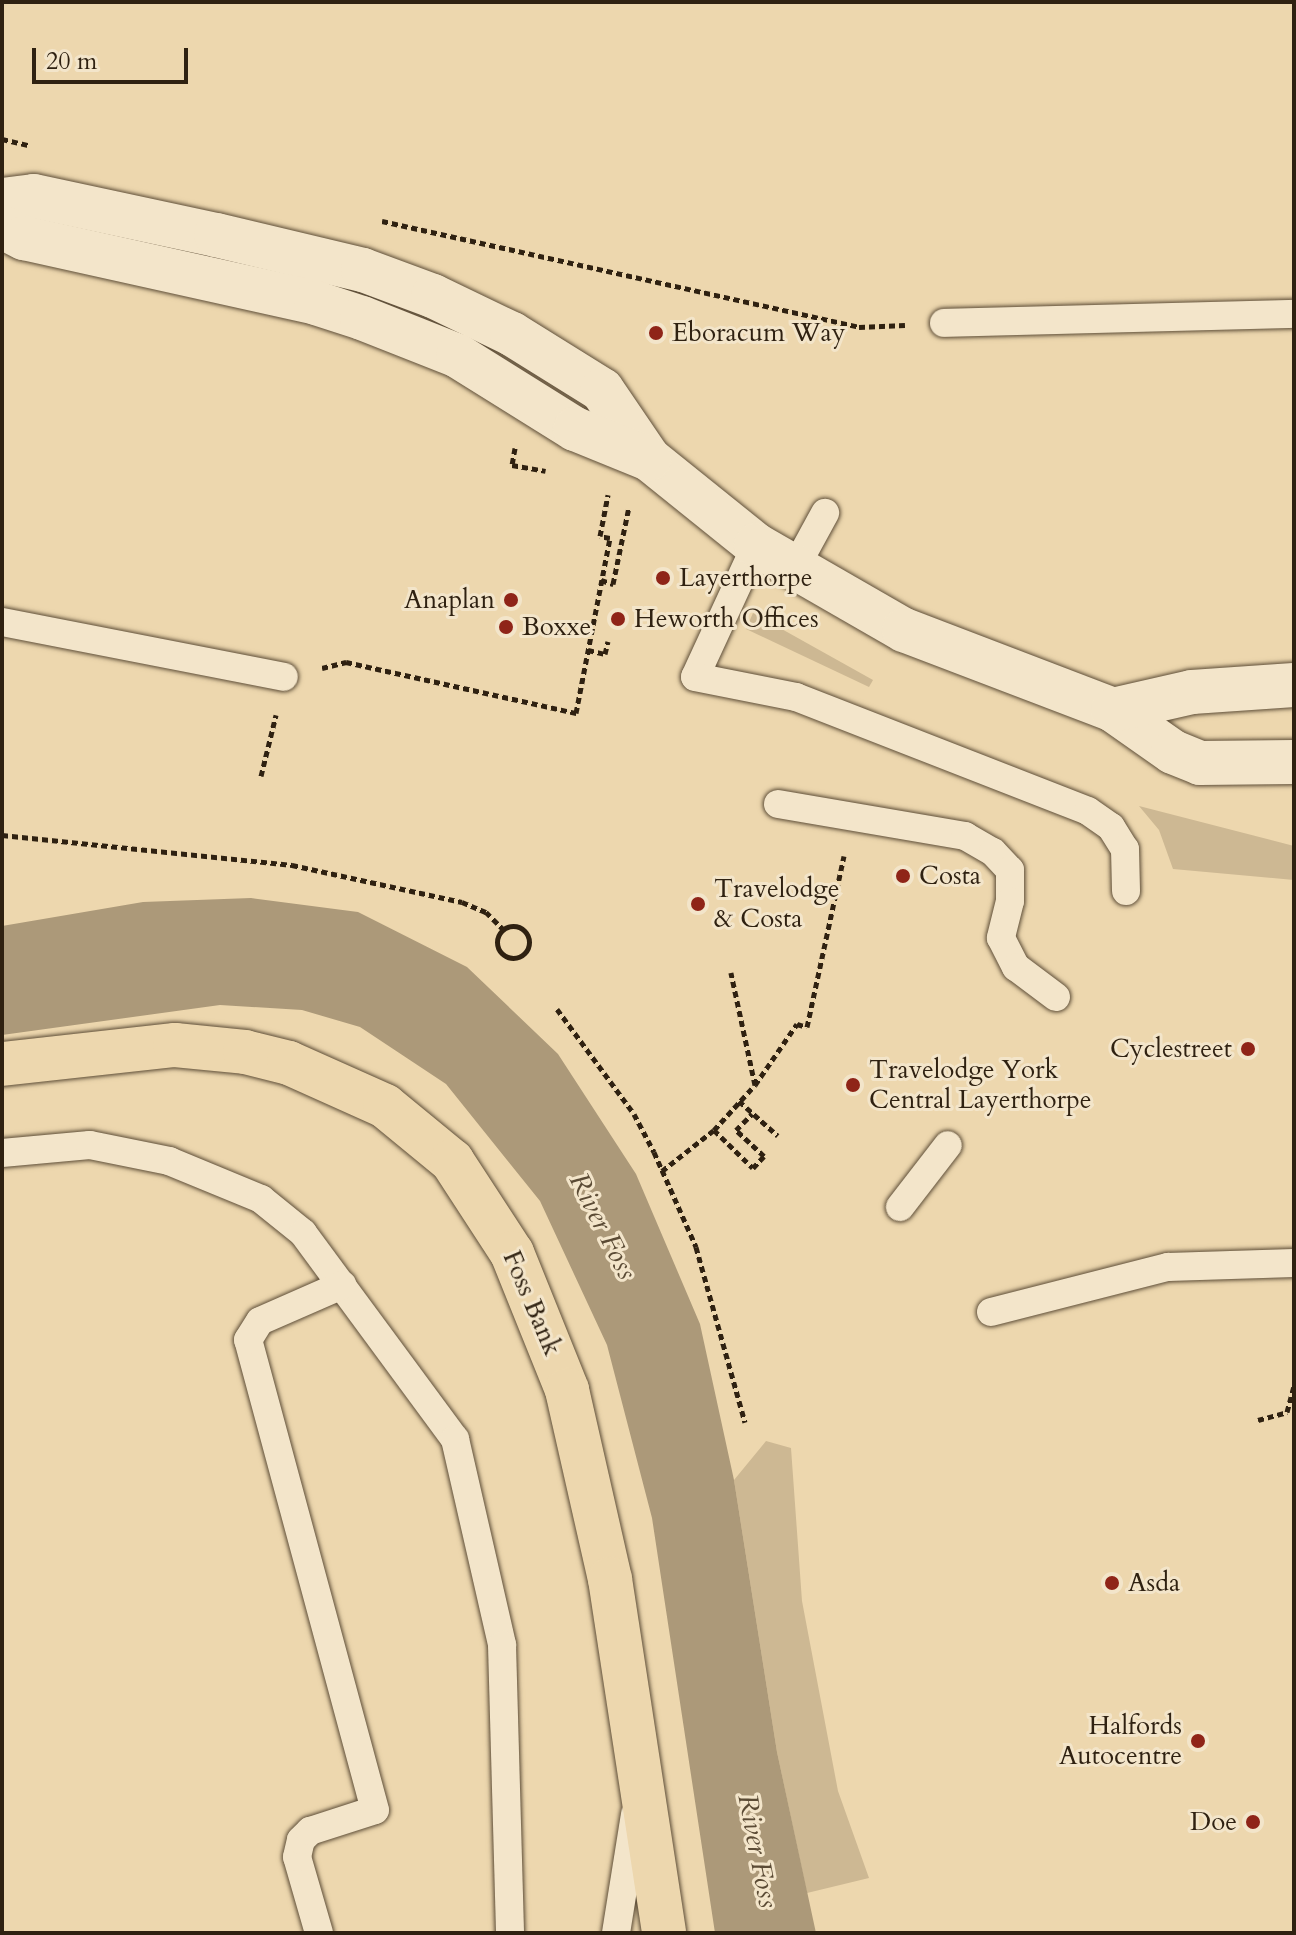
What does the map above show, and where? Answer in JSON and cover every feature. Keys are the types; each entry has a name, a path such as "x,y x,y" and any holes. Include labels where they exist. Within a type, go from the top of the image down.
{"main road":[{"name":"Foss Bank","path":"2,1064 175,1045 245,1052 289,1063 385,1106 452,1161 512,1253 567,1390 610,1579 639,1790 664,1933"}],"street":[{"path":"2,200 34,196 216,235 363,270 433,296 512,334 602,390 633,466"},
{"path":"2,227 24,238 362,318 458,356 756,545 904,630 1113,710 1173,752 1200,763 1294,762"},
{"path":"1113,710 1192,692 1294,685"}],"lane":[{"path":"944,323 1294,314"},
{"path":"795,568 825,513"},
{"path":"756,545 695,677 796,697 1088,811 1111,827 1125,849 1126,891"},
{"path":"2,622 284,677"},
{"path":"778,804 965,836 993,852 1010,870 1010,901 1001,938 1016,967 1056,997"},
{"path":"2,1153 90,1145 169,1161 261,1199 303,1233 428,1397 459,1453 502,1645 510,1933"},
{"path":"900,1207 948,1145"},
{"path":"991,1312 1168,1267 1294,1263"},
{"path":"319,1933 297,1857 301,1840 310,1831 375,1810 248,1340 260,1321 342,1285"},
{"path":"616,1933 639,1790"}],"path":[{"path":"2,139 32,146"},
{"path":"369,218 859,327 944,323"},
{"path":"601,580 613,584 633,466"},
{"path":"261,776 284,677 346,662 576,713 610,538 600,536 633,466"},
{"path":"588,650 605,654 608,641"},
{"path":"662,1171 714,1130 755,1085 797,1024 807,1027 853,817"},
{"path":"2,835 164,848 305,867 462,902 486,912 503,929"},
{"path":"518,926 527,932 528,946 520,956 499,952 503,929 518,926"},
{"path":"731,973 755,1085"},
{"path":"557,1009 634,1114 662,1171 696,1247 745,1422"},
{"path":"739,1101 778,1136"},
{"path":"714,1130 753,1168 764,1156 736,1130 752,1114"},
{"path":"1258,1420 1291,1412 1294,1385"}],"shaded area":[{"path":"753,613 873,680 869,687 746,629"},
{"path":"1139,806 1294,846 1294,880 1173,869 1159,830"},
{"path":"766,1441 791,1448 802,1601 838,1791 869,1878 807,1893 777,1752 734,1480"}],"water":[{"name":"River Foss","path":"251,898 358,912 467,967 558,1054 636,1174 700,1324 734,1480 777,1752 816,1933 715,1933 652,1518 607,1345 540,1201 446,1084 360,1027 302,1010 220,1005 2,1035 2,926 143,902"}],"place":[{"name":"Eboracum Way","path":"656,333"},
{"name":"Layerthorpe","path":"663,578"},
{"name":"Anaplan","path":"511,600"},
{"name":"Heworth Offices","path":"618,619"},
{"name":"Boxxe","path":"506,627"},
{"name":"Costa","path":"903,876"},
{"name":"Travelodge & Costa","path":"698,904"},
{"name":"Cyclestreet","path":"1248,1049"},
{"name":"Travelodge York Central Layerthorpe","path":"853,1085"},
{"name":"Asda","path":"1112,1583"},
{"name":"Halfords Autocentre","path":"1198,1741"},
{"name":"Doe","path":"1253,1822"}]}
